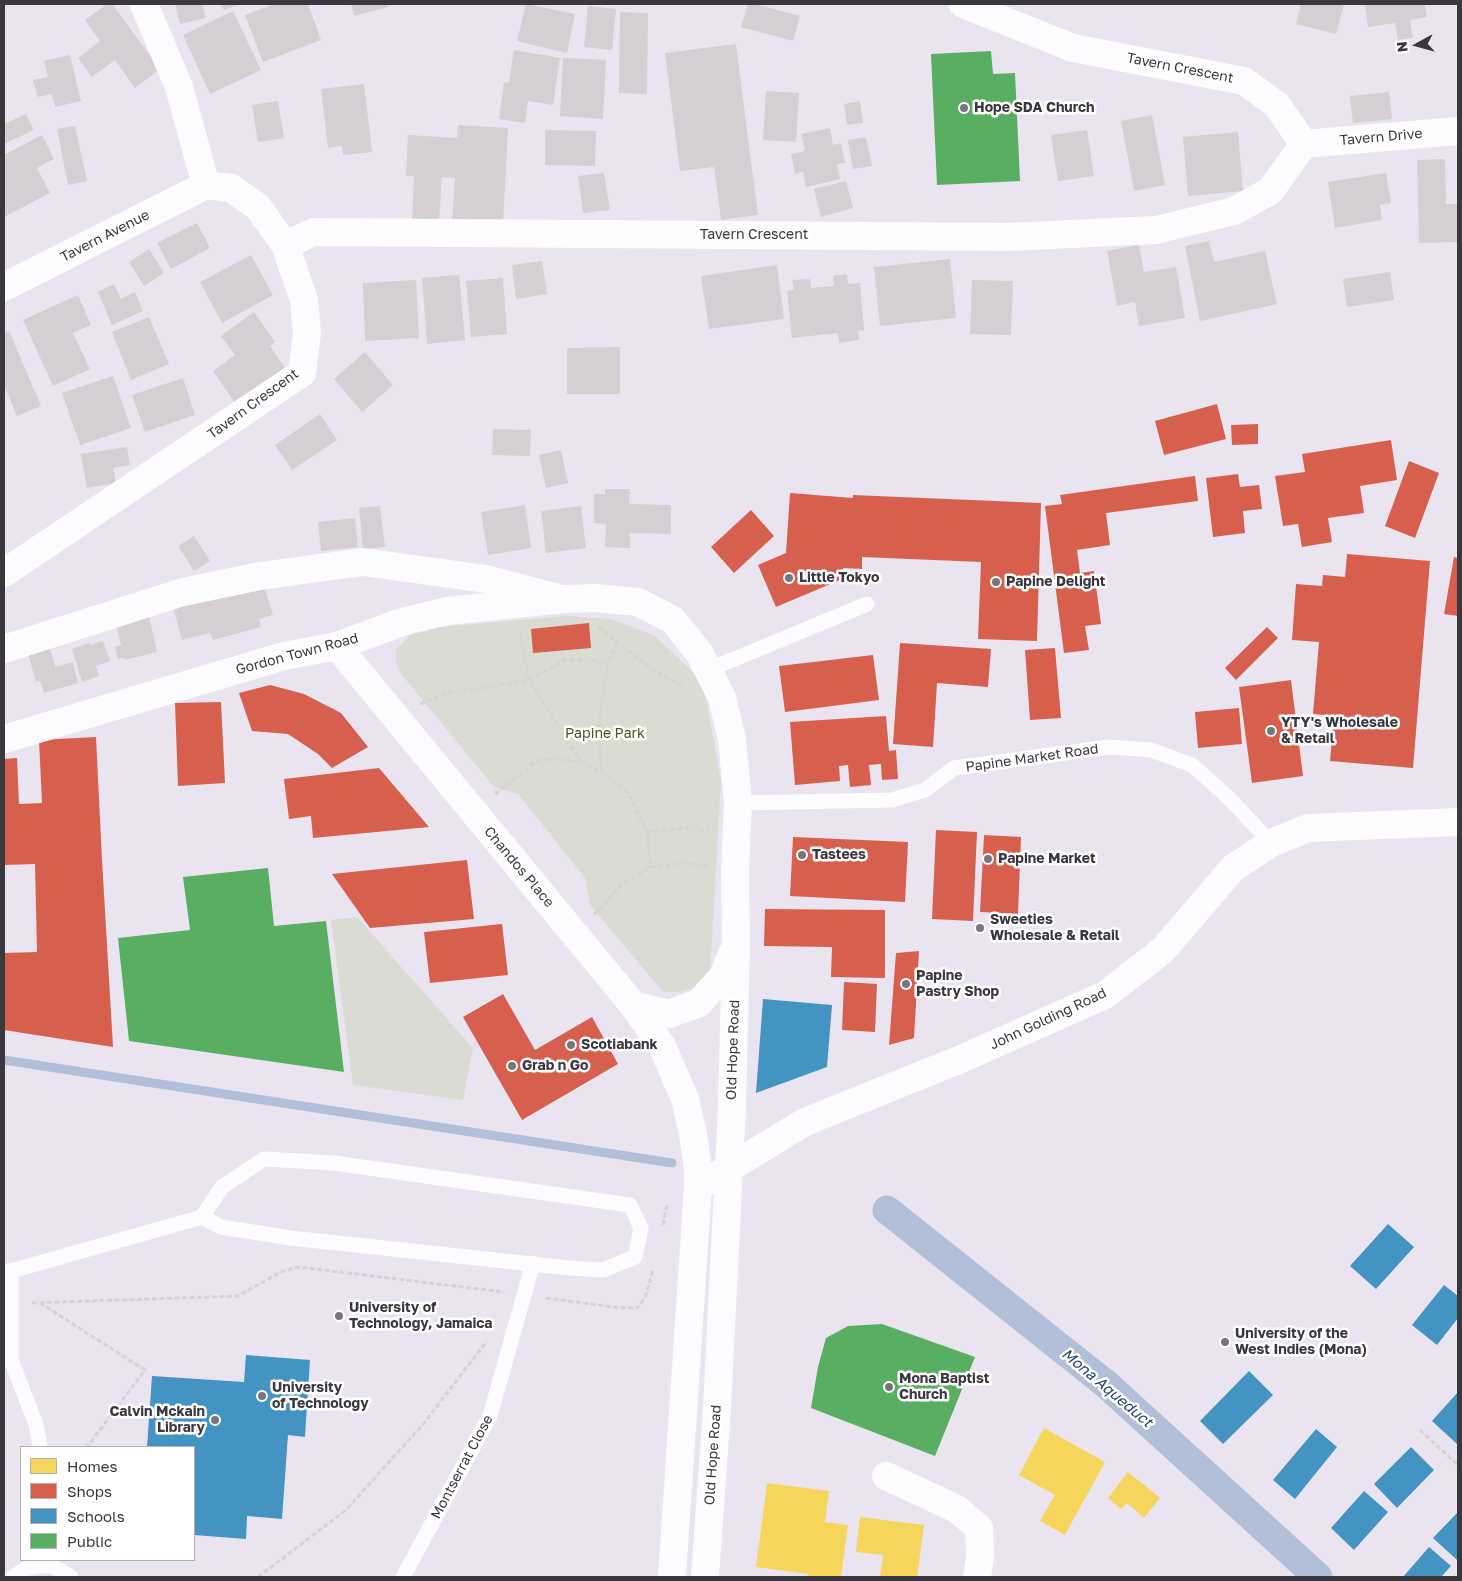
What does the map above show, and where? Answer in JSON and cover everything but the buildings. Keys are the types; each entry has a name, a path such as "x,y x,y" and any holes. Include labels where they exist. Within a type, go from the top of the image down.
{"street":[{"path":"144,4 179,86 206,185 231,188 258,207 285,245"},
{"name":"Tavern Crescent","path":"4,573 302,373 307,333 304,300 285,245 314,232 1008,237 1156,230 1234,211 1270,191 1304,144 1277,105 1244,80 1073,48 963,4"},
{"name":"Tavern Drive","path":"1304,144 1458,131"},
{"name":"Tavern Avenue","path":"4,287 206,185"},
{"path":"4,649 182,592 260,576 363,562 486,579 564,599"},
{"name":"Gordon Town Road","path":"4,739 284,656 337,646 402,622 446,611 564,599 595,598"},
{"name":"Old Hope Road","path":"595,598 638,602 673,620 700,654 722,698 732,739 738,803 735,870 736,946 732,1106 717,1408 705,1577"},
{"name":"Chandos Place","path":"337,646 633,1005 662,1046 684,1099 696,1152 698,1187"},
{"name":"John Golding Road","path":"698,1187 804,1122 961,1059 1105,995 1163,950 1233,868 1271,843 1308,828 1458,822"},
{"path":"633,1005 669,1014 699,1003 722,976 736,946"},
{"path":"672,1577 698,1187"},
{"path":"886,1476 957,1509 979,1528 980,1556 977,1577"}],"lane":[{"path":"708,670 867,604"},
{"name":"Papine Market Road","path":"738,803 892,800 925,790 954,768 1110,747 1151,750 1192,765 1228,797 1271,843"},
{"path":"40,1446 36,1424 11,1360 11,1302 7,1271 202,1217 222,1187 264,1159 334,1163 630,1205 641,1228 635,1257 603,1270 291,1238 222,1228 202,1217"},
{"name":"Montserrat Close","path":"403,1577 490,1416 533,1263"},
{"path":"13,1577 39,1563 51,1566 71,1577"}],"path":[{"path":"564,599 653,670 689,689 722,698"},
{"path":"516,604 530,680 582,762"},
{"path":"602,772 598,730 607,665 618,642"},
{"path":"393,715 444,694 530,680 565,660 590,658 607,665"},
{"path":"473,811 539,760 559,759 582,762 602,772 628,793 647,832 652,867"},
{"path":"647,832 687,828 736,834"},
{"path":"575,935 622,884 652,867 684,862 735,870"},
{"path":"11,1302 40,1303 238,1296 281,1272 298,1267 525,1294"},
{"path":"40,1303 145,1370 88,1446"},
{"path":"258,1577 346,1510 424,1423 490,1338"},
{"path":"1420,1430 1458,1465"}],"green space":[{"name":"Papine Park","path":"567,616 611,619 655,636 703,682 721,781 710,974 691,989 663,992 590,905 585,878 518,794 494,787 401,674 396,662 396,650 416,629"},
{"path":"357,917 473,1048 463,1100 353,1085 331,920"}],"waterway":[{"path":"4,1060 672,1163"},
{"name":"Mona Aqueduct","path":"887,1210 1106,1384 1318,1577"}],"place":[{"name":"Hope SDA Church","path":"964,108"},
{"name":"Little Tokyo","path":"789,578"},
{"name":"Papine Delight","path":"996,582"},
{"name":"YTY's Wholesale & Retail","path":"1271,731"},
{"name":"Tastees","path":"802,855"},
{"name":"Papine Market","path":"988,859"},
{"name":"Sweeties Wholesale & Retail","path":"980,928"},
{"name":"Papine Pastry Shop","path":"906,984"},
{"name":"Scotiabank","path":"571,1045"},
{"name":"Grab n Go","path":"512,1066"},
{"name":"University of Technology, Jamaica","path":"339,1316"},
{"name":"University of the West Indies (Mona)","path":"1225,1342"},
{"name":"Mona Baptist Church","path":"889,1387"},
{"name":"University of Technology","path":"262,1396"},
{"name":"Calvin Mckain Library","path":"215,1420"}]}
